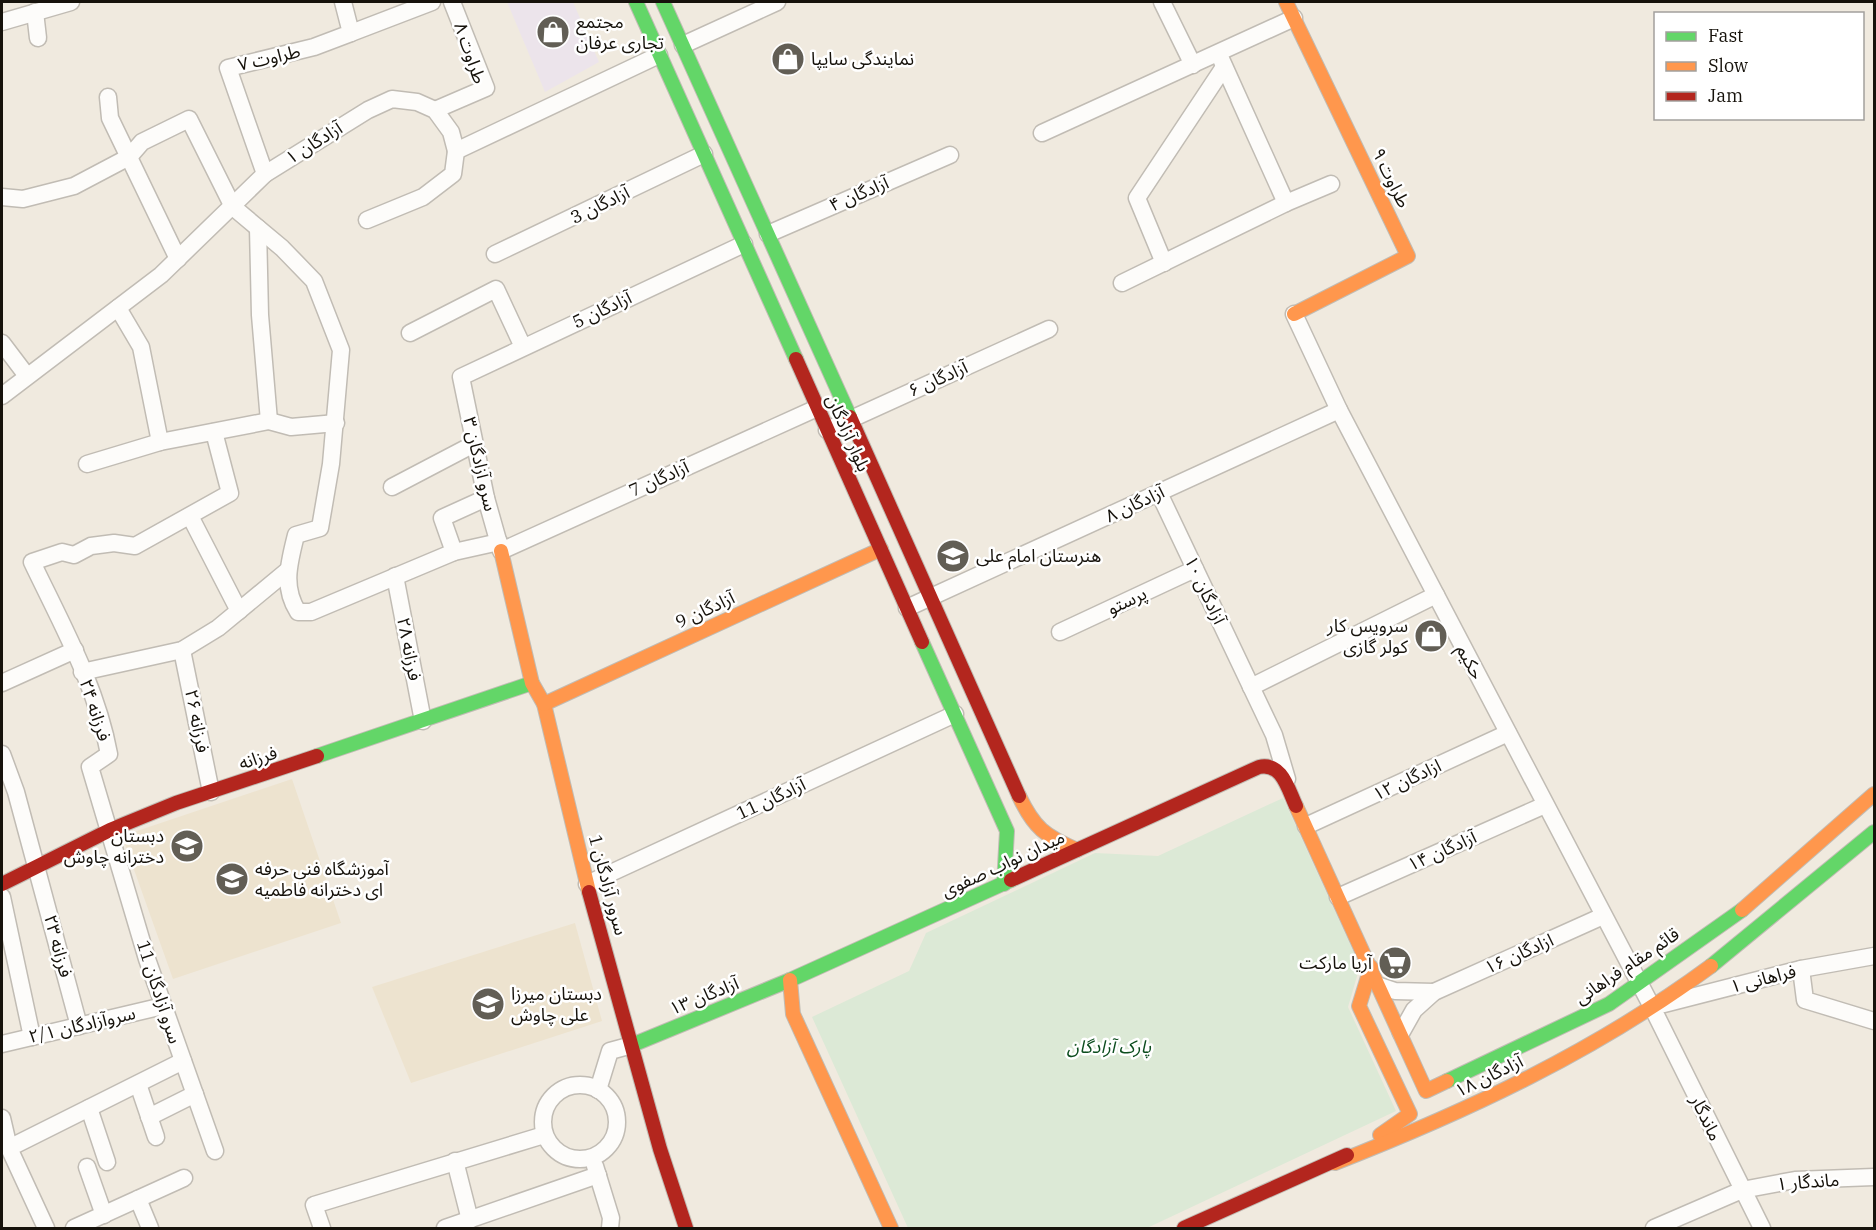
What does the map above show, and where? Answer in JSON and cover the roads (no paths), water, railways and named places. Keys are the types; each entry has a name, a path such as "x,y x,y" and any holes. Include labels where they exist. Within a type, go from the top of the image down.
{"main road":[{"name":"بلوار آزادگان","path":"636,2 1007,831 1004,884"},
{"name":"بلوار آزادگان","path":"663,2 852,418 1030,819 1048,837 1077,850"},
{"name":"طراوت ۹","path":"1286,2 1408,256 1294,314"},
{"path":"659,55 683,45"},
{"path":"744,244 768,234"},
{"name":"سرور آزادگان 1","path":"500,546 532,683 544,704 587,884 686,1228"},
{"name":"آزادگان 9","path":"544,704 881,549"},
{"name":"فرزانه","path":"2,884 110,830 211,792 532,683"},
{"name":"میدان نواب صفوی","path":"790,981 1244,772 1261,765 1271,765 1280,771 1401,1033"},
{"name":"قائم مقام فراهانی","path":"1401,1033 1426,1091 1571,1024 1609,1004 1750,904 1875,794"},
{"path":"1007,831 1015,834 1023,832 1030,819"},
{"path":"1652,1007 1730,952 1875,832"},
{"path":"1184,1228 1244,1200 1335,1163 1410,1114 1359,1006 1371,967"},
{"path":"790,981 793,1014 891,1228"},
{"name":"آزادگان ۱۳","path":"632,1044 790,981"},
{"name":"آزادگان ۱۸","path":"1335,1163 1396,1139 1523,1080 1594,1043 1652,1007"},
{"path":"1232,1222 1244,1200"}],"street":[{"path":"2,22 71,2"},
{"path":"343,2 351,33 432,2"},
{"name":"طراوت ۸","path":"435,110 486,88 452,2"},
{"path":"683,45 777,2"},
{"path":"1162,2 1193,65"},
{"path":"35,12 38,38"},
{"path":"1042,134 1193,65 1221,60 1294,18"},
{"name":"طراوت ۷","path":"265,174 228,68 314,47 351,33"},
{"path":"456,151 659,55"},
{"path":"1221,60 1286,203"},
{"path":"1164,263 1137,198 1221,60"},
{"path":"108,97 110,118 178,259"},
{"name":"آزادگان ۱","path":"2,396 118,308 178,259 265,174 368,110 392,99 417,102 435,110"},
{"path":"367,220 423,197 453,174 456,151 451,132 435,110"},
{"path":"2,196 23,199 74,186 129,157 142,142 189,119 233,207 314,281 341,350 336,423 320,528 296,536 287,571 218,628 182,650 82,672"},
{"name":"آزادگان 3","path":"495,254 704,154"},
{"name":"آزادگان ۴","path":"768,234 951,155"},
{"path":"1122,283 1286,203 1331,184"},
{"path":"258,228 260,315 269,421"},
{"name":"آزادگان 5","path":"461,377 744,244"},
{"path":"410,333 496,289 523,347"},
{"path":"118,308 141,348 160,442"},
{"name":"حکیم","path":"1294,314 1339,410 1652,1007"},
{"name":"آزادگان ۶","path":"827,430 1049,329"},
{"path":"2,343 27,376"},
{"name":"سرو آزادگان ۳","path":"461,377 486,498 500,546"},
{"name":"آزادگان 7","path":"287,571 289,591 298,612 311,612 454,552 500,546 817,408"},
{"name":"آزادگان ۸","path":"907,608 1339,410"},
{"path":"87,464 160,442 269,421 291,427 336,423"},
{"path":"214,432 230,493 190,516 239,611"},
{"path":"392,488 474,444"},
{"name":"آزادگان ۱۰","path":"1159,493 1274,735 1293,798"},
{"path":"454,552 441,518 486,498"},
{"name":"فرزانه ۲۴","path":"110,830 90,767 109,754 107,747 75,650 32,562 62,552 74,555 91,546 114,543 135,546 190,516"},
{"name":"پرستو","path":"1060,632 1195,569"},
{"name":"فرزانه ۲۸","path":"395,576 423,721"},
{"path":"1251,687 1436,595"},
{"path":"2,683 75,650"},
{"name":"فرزانه ۲۶","path":"182,650 211,792"},
{"name":"آزادگان 11","path":"587,884 955,714"},
{"name":"ازادگان ۱۲","path":"1306,826 1508,734"},
{"path":"1244,772 1272,746 1274,735"},
{"name":"فرزانه ۲۳","path":"2,754 16,792 79,1026"},
{"name":"آزادگان ۱۴","path":"1338,897 1545,805"},
{"name":"سرو آزادگان 11","path":"110,830 147,959 215,1151"},
{"path":"2,897 32,1037"},
{"name":"ازادگان ۱۶","path":"1401,1033 1414,1010 1434,992 1603,916"},
{"name":"فراهانی ۱","path":"1652,1007 1801,969 1875,956"},
{"path":"1801,969 1805,1000 1875,1021"},
{"name":"ازادگان ۱۶","path":"1380,986 1395,992 1434,992"},
{"name":"۲/۱ سروآزادگان","path":"2,1044 163,1006"},
{"name":"ماندگار","path":"1652,1007 1762,1228"},
{"path":"598,1090 610,1051 632,1044"},
{"path":"9,1148 183,1061"},
{"path":"138,1084 156,1137"},
{"path":"573,1086 586,1086 598,1090 608,1098 616,1120 611,1142 593,1157 569,1158 559,1153 544,1135 545,1109 556,1094 573,1086"},
{"path":"149,1117 195,1094"},
{"path":"89,1108 107,1162"},
{"path":"3,1127 9,1148 46,1228"},
{"path":"322,1228 314,1205 544,1135"},
{"path":"593,1157 611,1218 610,1228"},
{"path":"455,1161 470,1220"},
{"path":"87,1167 104,1215"},
{"path":"445,1228 598,1176"},
{"name":"ماندگار ۱","path":"1654,1228 1742,1190 1795,1180 1875,1177"},
{"path":"74,1228 184,1178"},
{"path":"138,1199 150,1228"}],"place":[{"name":"مجتمع تجاری عرفان","path":"553,32"},
{"name":"نمایندگی سایپا","path":"788,59"},
{"name":"هنرستان امام علی","path":"953,556"},
{"name":"سرویس کار کولر گازی","path":"1431,636"},
{"name":"دبستان دخترانه چاوش","path":"187,846"},
{"name":"آموزشگاه فنی حرفه ای دخترانه فاطمیه","path":"232,879"},
{"name":"آریا مارکت","path":"1395,963"},
{"name":"دبستان میرزا علی چاوش","path":"488,1004"}],"park label":[{"name":"پارک آزادگان","path":"1109,1047"}]}
